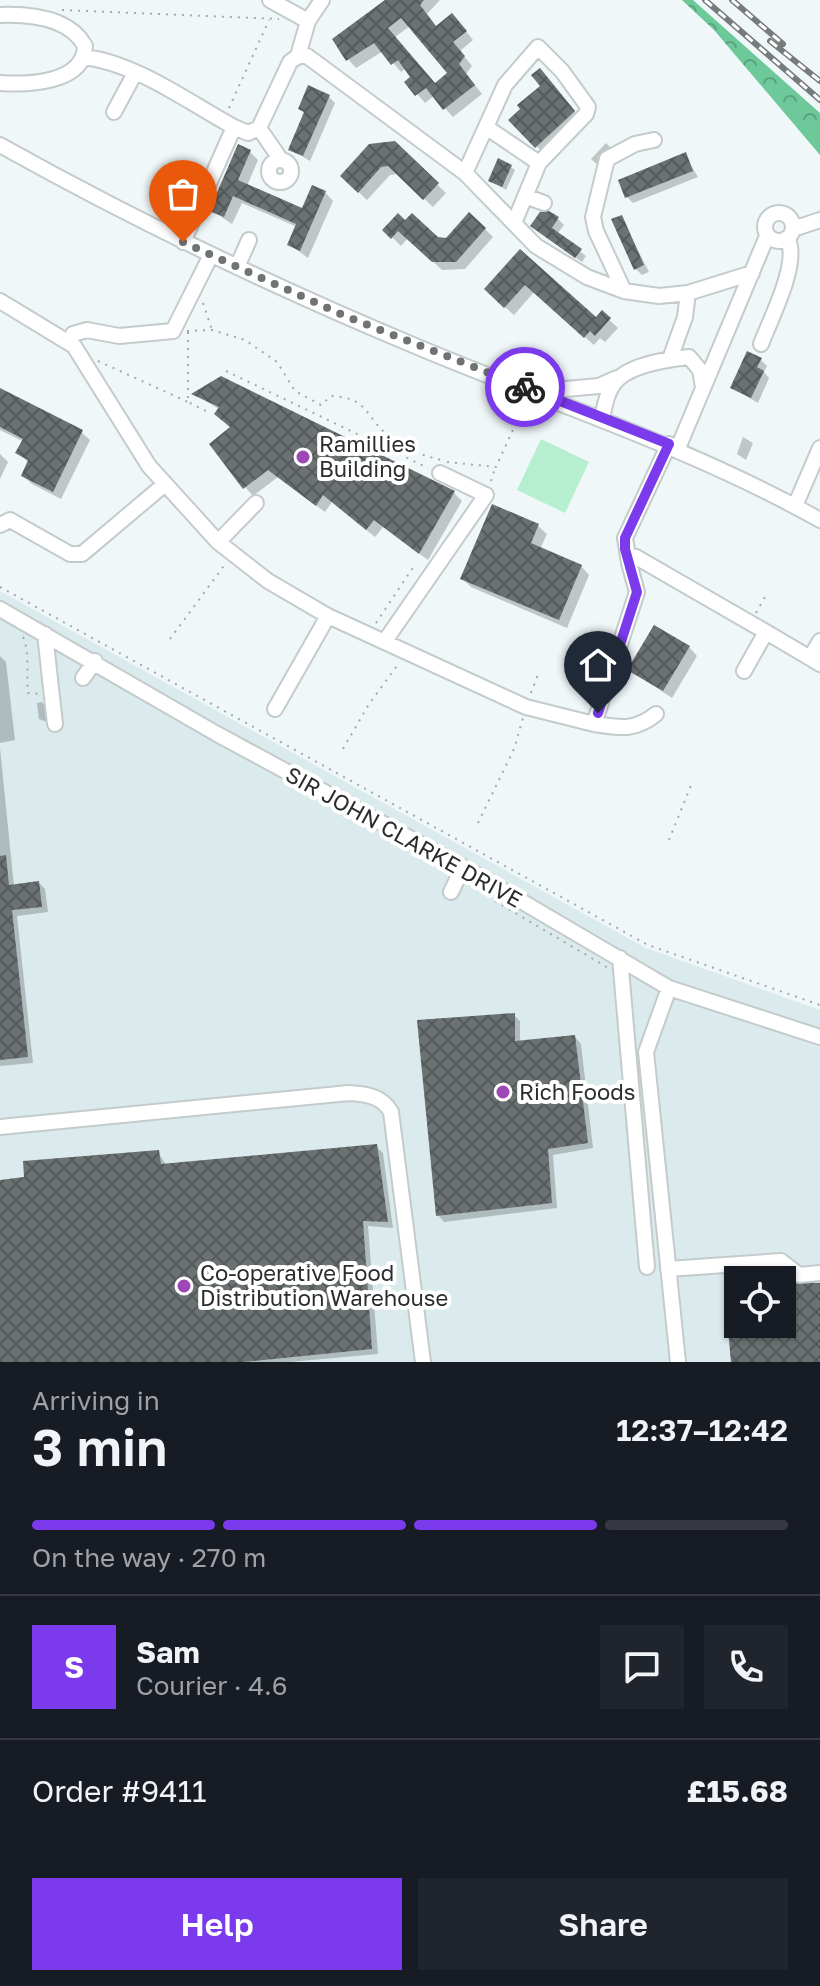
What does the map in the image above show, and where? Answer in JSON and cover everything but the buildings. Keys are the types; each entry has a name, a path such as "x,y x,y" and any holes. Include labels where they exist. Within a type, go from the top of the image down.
{"street":[{"path":"270,0 308,21"},
{"path":"298,56 308,21 322,0"},
{"path":"0,15 32,16 63,25 81,39 85,57"},
{"path":"465,173 505,85 538,47 562,71 588,107 586,114 539,163 514,223"},
{"path":"85,57 106,60 135,73 248,133 259,128 290,62 298,56 307,56 360,91 465,173 556,260 624,291 659,296 688,293 752,273"},
{"path":"0,83 36,82 60,76 74,70 85,57"},
{"path":"114,112 135,73"},
{"path":"183,242 228,124"},
{"path":"486,127 539,163"},
{"path":"259,128 281,160"},
{"path":"624,291 596,231 593,217 607,159 635,144 654,140"},
{"path":"0,145 183,242 237,267 423,349 673,446 820,520"},
{"path":"525,196 544,203"},
{"path":"594,724 637,592 625,538 703,387 767,236 765,223 774,213 786,215 791,249 789,271 761,344"},
{"path":"767,236 774,241 820,220"},
{"path":"237,267 249,240"},
{"path":"73,334 87,330 119,336 181,331 196,283 211,255"},
{"path":"670,359 685,317 688,293"},
{"path":"1,305 51,331 80,354 149,466 218,542 268,581 328,616 526,707 628,729 642,725 656,714"},
{"path":"528,388 551,392 578,389 647,374 670,359 709,352 723,338"},
{"path":"689,357 700,370 703,387"},
{"path":"602,418 610,390 619,378"},
{"path":"795,506 820,448"},
{"path":"385,641 486,495 440,473"},
{"path":"0,525 10,520 70,554 82,554 165,484"},
{"path":"218,542 256,503"},
{"path":"629,563 636,557 815,661 820,641"},
{"name":"SIR JOHN CLARKE DRIVE","path":"0,609 217,734 463,867 669,990 820,1037"},
{"path":"275,709 328,616"},
{"path":"744,671 766,632"},
{"path":"45,634 55,724"},
{"path":"83,678 95,661"},
{"path":"451,892 463,867"},
{"path":"620,958 647,1267"},
{"path":"669,990 646,1052 678,1362"},
{"path":"0,1127 349,1093 373,1096 386,1103 391,1112 423,1362"},
{"path":"668,1269 781,1261 799,1275 820,1273"}],"path":[{"path":"53,10 270,19 228,124"},
{"path":"196,283 212,330"},
{"path":"188,402 181,331 212,330 245,340 277,362 295,391 321,405 331,396 368,408 384,432 413,453 445,462 496,467"},
{"path":"93,359 210,413"},
{"path":"226,371 440,473"},
{"path":"486,495 521,412"},
{"path":"170,639 232,554"},
{"path":"0,587 648,945 820,1005"},
{"path":"751,623 765,597"},
{"path":"478,823 514,749 539,672"},
{"path":"669,840 692,783"}],"shaded area":[{"path":"0,591 646,948 820,1010 820,1362 0,1362"}],"green space":[{"path":"682,0 693,0 820,113 820,155 714,30"},
{"path":"541,439 589,462 565,513 517,490"}],"railway":[{"path":"705,0 820,100"},
{"path":"732,0 783,44"},
{"path":"770,41 820,81"}],"way so far":[{"path":"183,242 345,316 525,387"}],"place":[{"name":"Ramillies Building","path":"303,457"},
{"name":"Rich Foods","path":"503,1092"},
{"name":"Co-operative Food Distribution Warehouse","path":"184,1286"}],"route":[{"path":"525,387 669,444 625,538 637,592 598,713"}]}
